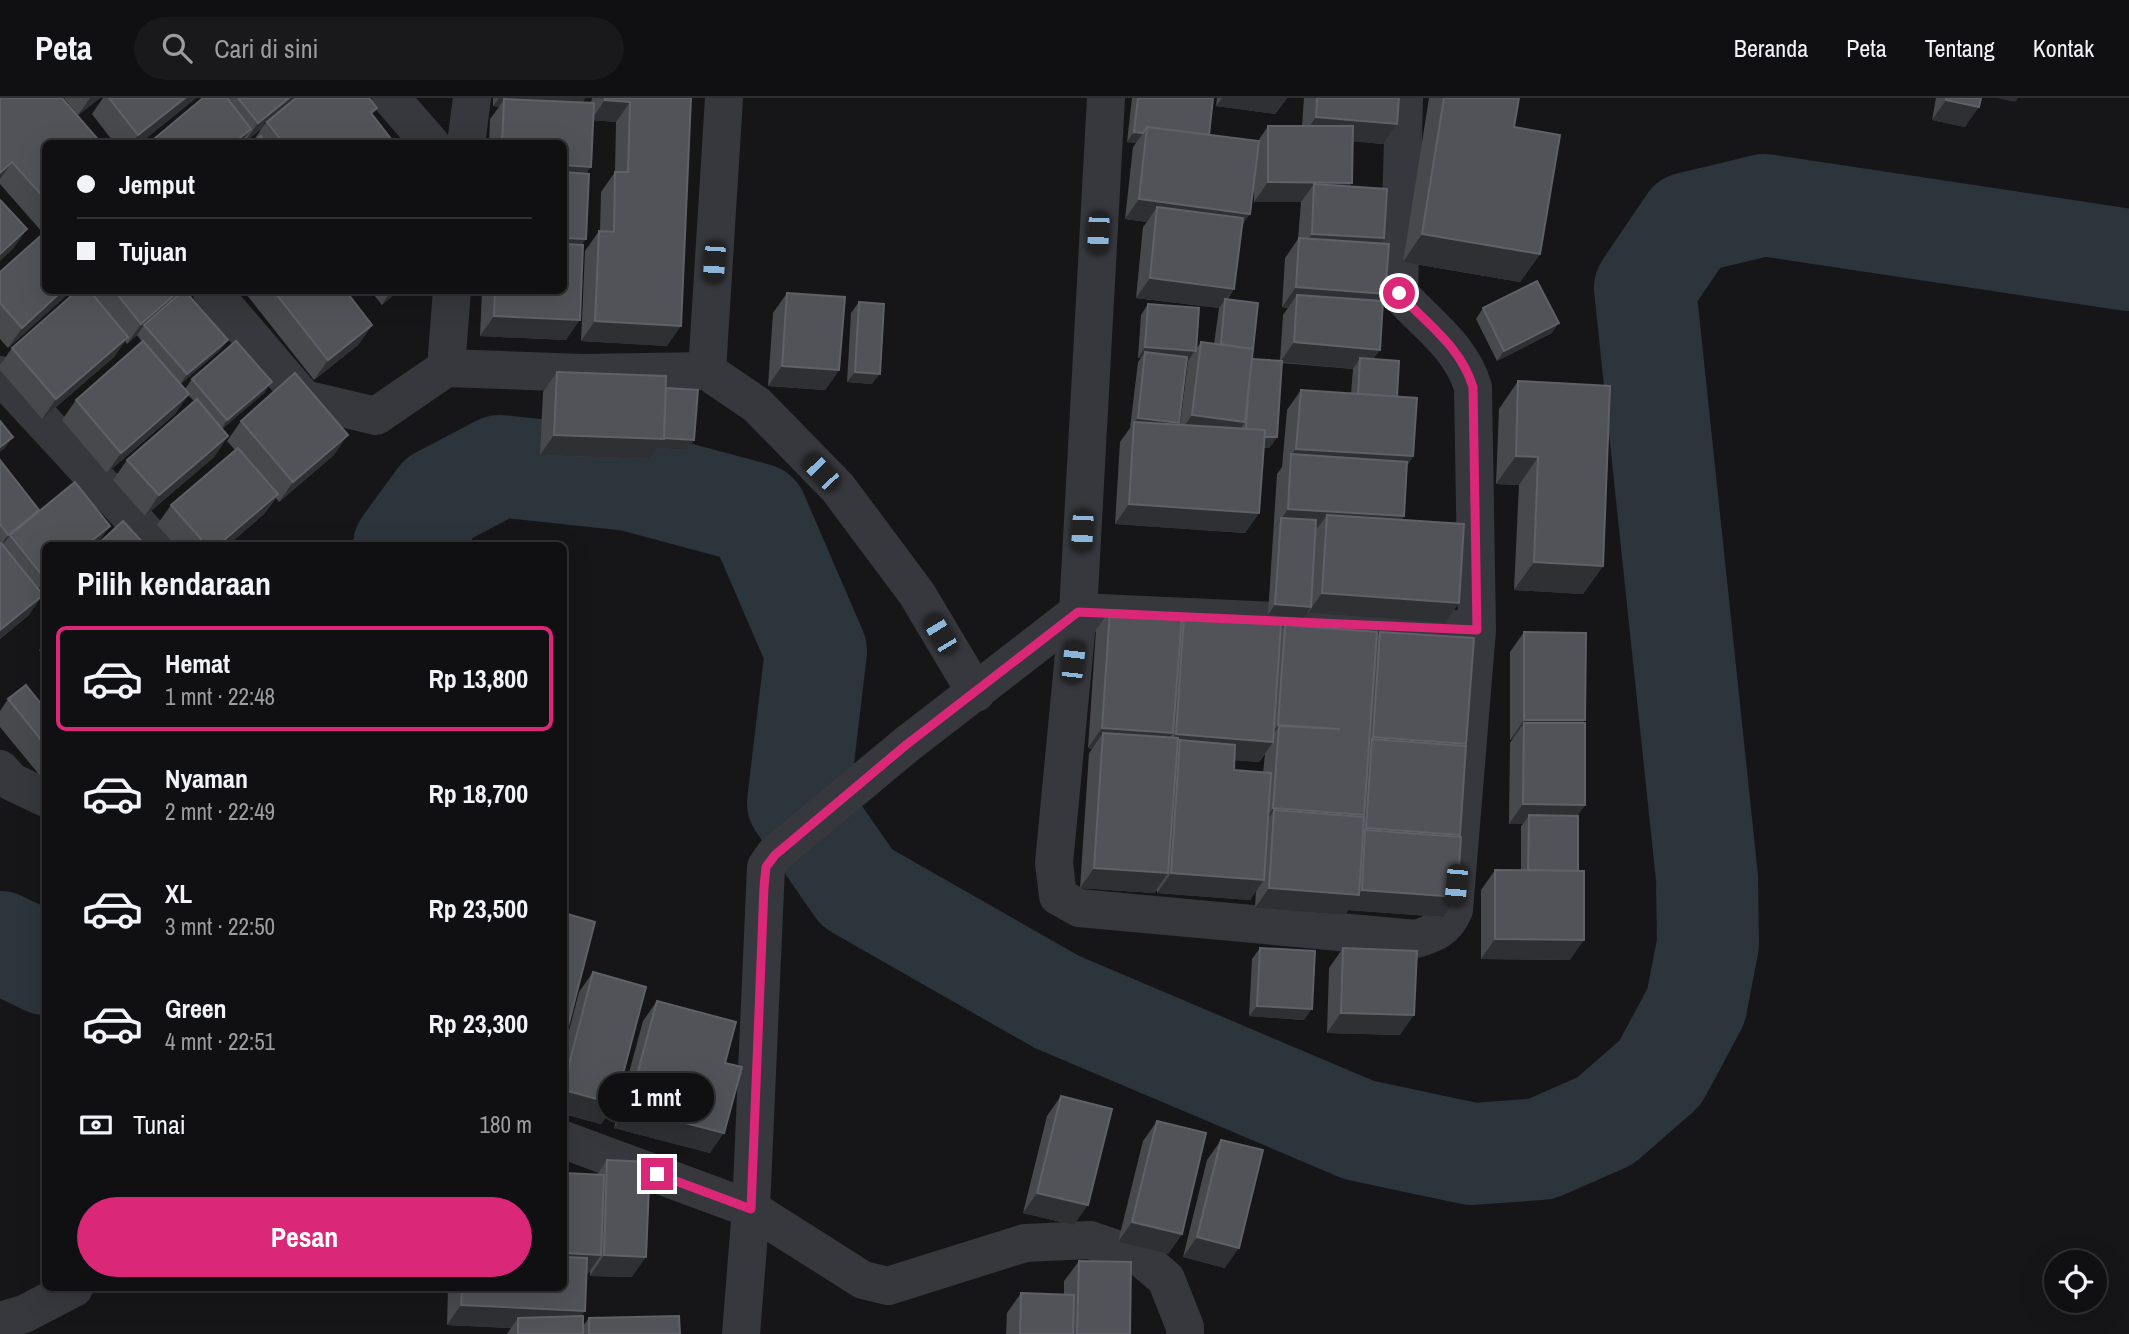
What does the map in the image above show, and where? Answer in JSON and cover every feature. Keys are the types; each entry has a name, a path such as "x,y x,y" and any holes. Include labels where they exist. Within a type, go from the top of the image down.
{"street":[{"path":"391,98 427,140"},
{"path":"467,140 472,98"},
{"path":"707,371 724,98"},
{"path":"1106,98 1078,612 1054,863 1058,897 1079,908 1416,939 1448,925 1454,910 1477,630 1473,387 1467,367 1458,355 1399,293 1404,98"},
{"path":"215,294 304,399 376,416 446,368 582,373 707,371 757,405 838,488 917,594 975,693"},
{"path":"446,368 452,294"},
{"path":"0,376 154,542"},
{"path":"741,1334 751,1209 766,867 775,855 906,745 1078,612 1477,630"},
{"path":"0,769 12,782 42,796"},
{"path":"567,1141 751,1209 863,1280 888,1286 1025,1243 1090,1240 1140,1257 1166,1279 1185,1327 1185,1334"},
{"path":"0,1321 24,1314 68,1291"}],"building":[{"path":"0,98 62,98 99,140 42,140 42,196 12,162 0,173"},
{"path":"109,98 185,98 138,135"},
{"path":"203,98 227,98 251,129 237,140 153,140"},
{"path":"238,98 289,98 258,123"},
{"path":"296,98 369,98 377,108 371,113 392,140 281,140 267,122"},
{"path":"605,98 691,98 681,326 595,321 599,231 614,232 615,172 628,172 630,102"},
{"path":"1138,98 1213,98 1209,135 1147,127 1143,133 1134,132"},
{"path":"1317,98 1399,98 1397,124 1316,117"},
{"path":"1444,98 1519,98 1514,127 1560,135 1540,254 1422,234"},
{"path":"1946,98 1981,98 1979,107"},
{"path":"504,99 594,103 591,167 567,165 567,140 502,140"},
{"path":"1268,126 1353,126 1352,183 1268,182"},
{"path":"1147,127 1259,141 1250,214 1139,199"},
{"path":"567,172 589,174 586,239 567,238"},
{"path":"1314,184 1387,189 1384,238 1312,234"},
{"path":"0,200 27,229 0,254"},
{"path":"1157,207 1243,218 1234,289 1150,278"},
{"path":"42,235 42,294 59,294 22,328 0,303 0,272"},
{"path":"1299,238 1389,244 1385,294 1296,287"},
{"path":"567,244 583,245 580,320 494,316 495,294 567,294"},
{"path":"1537,281 1559,323 1504,351 1483,308"},
{"path":"787,293 845,297 839,370 782,366"},
{"path":"73,294 92,294 128,337 56,399 12,348"},
{"path":"117,294 175,294 141,324"},
{"path":"179,294 188,294 228,340 187,374 144,325"},
{"path":"276,294 348,294 372,325 328,360"},
{"path":"1297,295 1383,301 1380,350 1294,342"},
{"path":"1225,299 1258,303 1253,349 1221,344"},
{"path":"859,302 884,304 880,374 855,372"},
{"path":"1148,304 1199,308 1196,351 1145,347"},
{"path":"143,341 189,394 121,453 76,400"},
{"path":"236,341 272,382 227,420 192,379"},
{"path":"1201,342 1253,349 1245,422 1192,415"},
{"path":"1145,352 1187,357 1179,423 1138,418"},
{"path":"1360,358 1399,361 1397,397 1358,394"},
{"path":"1252,359 1282,361 1277,437 1264,437 1265,430 1246,429"},
{"path":"557,372 666,376 664,439 554,435"},
{"path":"295,373 348,435 293,482 241,421"},
{"path":"1518,381 1610,386 1603,566 1534,562 1538,457 1516,456"},
{"path":"666,388 698,390 694,440 664,438"},
{"path":"1301,390 1417,398 1413,456 1296,449"},
{"path":"197,399 228,436 159,495 127,460"},
{"path":"0,421 13,437 0,447"},
{"path":"1134,422 1265,430 1259,513 1129,504"},
{"path":"238,448 278,494 222,542 203,542 171,505"},
{"path":"1291,454 1407,462 1404,516 1288,509"},
{"path":"0,460 39,510 8,535 0,524"},
{"path":"75,482 110,526 90,542 42,542 42,575 10,535"},
{"path":"1327,515 1464,524 1459,603 1322,593"},
{"path":"1281,518 1316,520 1311,607 1275,604"},
{"path":"123,521 142,542 100,542"},
{"path":"0,544 42,596 0,630"},
{"path":"1110,610 1182,615 1173,733 1102,728"},
{"path":"1184,617 1281,624 1273,742 1176,734"},
{"path":"1285,625 1377,632 1364,815 1273,808 1279,726 1340,729 1278,725"},
{"path":"1380,632 1474,638 1466,744 1373,737"},
{"path":"1524,632 1586,633 1585,720 1524,720"},
{"path":"26,685 42,705 42,741 8,699"},
{"path":"1524,723 1585,723 1585,805 1523,804"},
{"path":"1103,733 1178,738 1168,873 1094,868"},
{"path":"1372,739 1466,746 1460,835 1366,828"},
{"path":"1180,740 1235,745 1234,770 1271,773 1264,880 1171,873"},
{"path":"1274,810 1364,817 1359,895 1269,888"},
{"path":"1529,815 1578,816 1578,871 1528,870"},
{"path":"1365,830 1461,837 1457,897 1362,890"},
{"path":"1495,870 1584,871 1584,940 1495,939"},
{"path":"567,914 595,922 567,1030"},
{"path":"1260,948 1315,951 1312,1009 1257,1006"},
{"path":"1343,948 1417,951 1414,1015 1341,1013"},
{"path":"593,972 646,987 615,1104 567,1091 567,1072"},
{"path":"657,1001 736,1022 725,1063 742,1067 724,1133 628,1108"},
{"path":"1061,1096 1112,1109 1088,1205 1037,1193"},
{"path":"1157,1121 1206,1133 1182,1234 1132,1222"},
{"path":"1221,1140 1263,1150 1239,1248 1197,1237"},
{"path":"607,1160 650,1162 646,1257 604,1255"},
{"path":"567,1173 604,1175 601,1255 567,1253"},
{"path":"567,1257 587,1258 585,1311 461,1305 462,1291 567,1291"},
{"path":"1079,1261 1131,1262 1130,1334 1077,1334"},
{"path":"1021,1293 1074,1295 1073,1334 1020,1334"},
{"path":"583,1316 583,1334 518,1334 518,1318"},
{"path":"679,1316 680,1334 589,1334 589,1318"}],"waterway":[{"path":"407,542 439,498 500,466 630,480 757,514 816,651 798,803 857,888 1057,1002 1359,1130 1472,1154 1541,1149 1605,1121 1660,1073 1696,1006 1708,944 1707,878 1645,288 1689,223 1764,205 2129,260"},
{"path":"0,942 42,962"}],"route":[{"path":"657,1174 751,1209 766,867 775,855 906,745 1078,612 1477,630 1473,387 1467,367 1458,355 1437,329 1399,293"}]}
